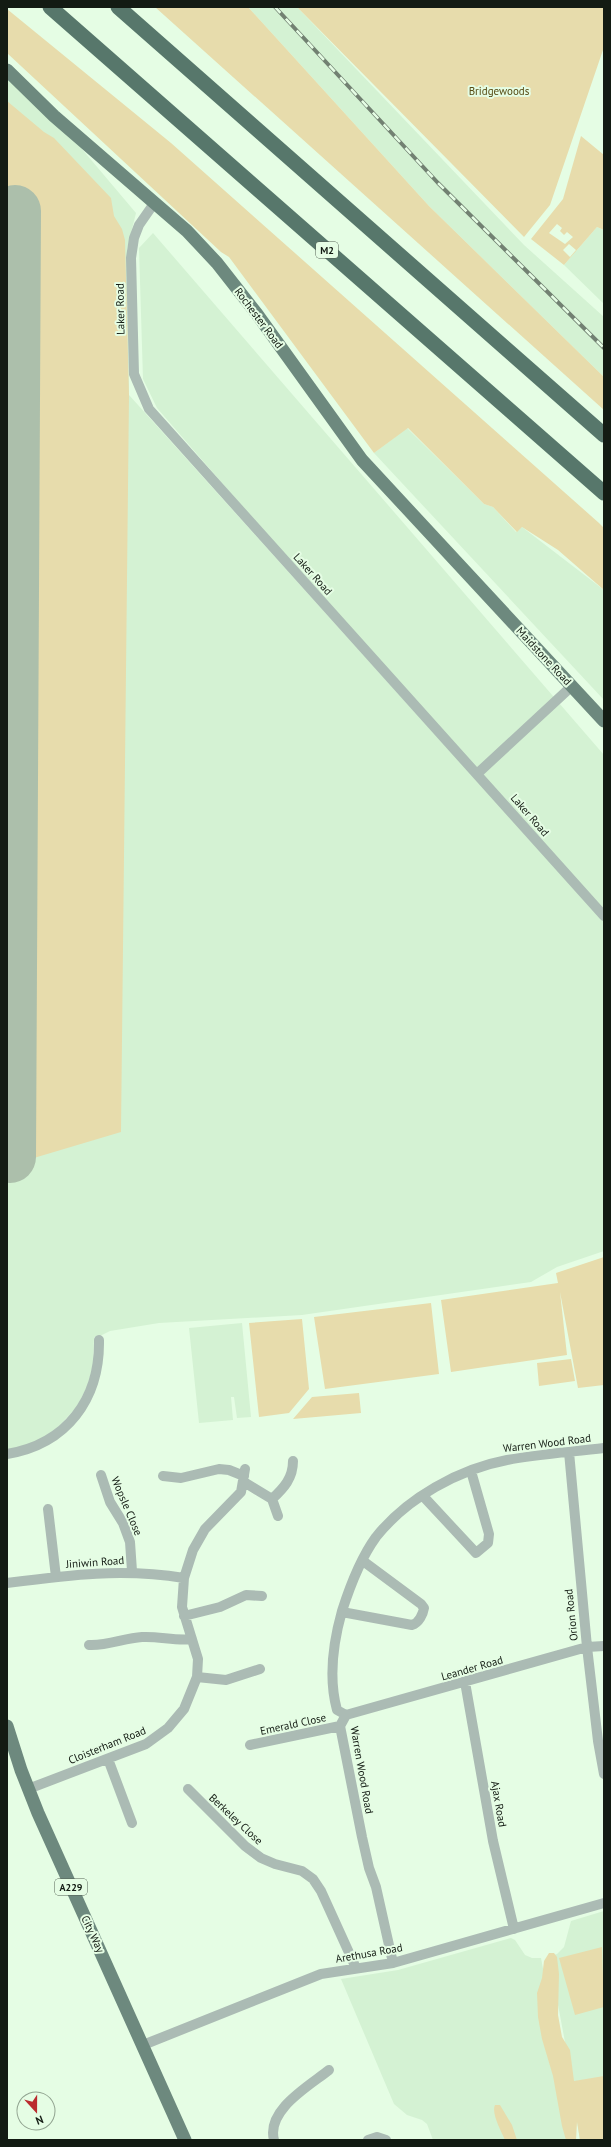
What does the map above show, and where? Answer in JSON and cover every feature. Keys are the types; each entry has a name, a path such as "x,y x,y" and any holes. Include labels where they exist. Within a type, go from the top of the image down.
{"highway":[{"name":"M2","path":"50,7 604,493"},
{"path":"118,7 604,434"}],"main road":[{"name":"Rochester Road","path":"7,70 64,125 187,231 217,263 257,314 362,460 483,591"},
{"name":"Maidstone Road","path":"483,591 604,721"},
{"name":"City Way","path":"7,1726 28,1789 185,2140"}],"street":[{"name":"Laker Road","path":"155,202 139,225 134,238 131,258 134,374 149,409 478,773 604,916"},
{"path":"478,773 572,686"},
{"path":"7,1454 21,1452 48,1441 68,1424 80,1411 87,1399 94,1380 99,1360 99,1340"},
{"name":"Warren Wood Road","path":"393,1963 376,1886 363,1843 340,1726 346,1715 338,1710 333,1678 335,1637 349,1586 376,1538 383,1530 423,1496 438,1486 471,1471 506,1460 604,1448"},
{"name":"Orion Road","path":"569,1452 587,1647 598,1741 604,1774"},
{"path":"272,1499 288,1483 293,1471 293,1461"},
{"path":"163,1476 181,1478 219,1469 229,1470 244,1476 272,1499 278,1516"},
{"path":"423,1496 476,1553 488,1543 489,1534 471,1471"},
{"name":"Wopsle Close","path":"101,1475 110,1502 123,1523 130,1542 132,1572"},
{"name":"Cloisterham Road","path":"28,1789 146,1744 168,1728 184,1709 197,1677 198,1659 184,1616 181,1600 184,1578 193,1550 205,1529 236,1499 241,1492 244,1476"},
{"path":"48,1509 56,1577"},
{"path":"342,1612 412,1625 416,1624 423,1612 424,1608 422,1604 363,1560"},
{"name":"Jiniwin Road","path":"7,1582 132,1572 184,1578"},
{"path":"184,1616 220,1608 246,1595 262,1596"},
{"path":"90,1645 102,1646 141,1637 181,1640 192,1639"},
{"name":"Leander Road","path":"346,1715 587,1647 604,1646"},
{"path":"197,1677 226,1680 260,1669"},
{"name":"Ajax Road","path":"465,1682 493,1841 514,1929"},
{"name":"Emerald Close","path":"250,1745 340,1726"},
{"path":"108,1759 132,1823"},
{"name":"Berkeley Close","path":"188,1789 245,1846 261,1858 275,1864 302,1871 313,1879 321,1891 356,1968"},
{"name":"Arethusa Road","path":"143,2045 316,1976 356,1968 393,1963 604,1903"},
{"path":"274,2140 273,2128 279,2113 329,2070"},
{"path":"368,2140 377,2137 386,2140"}],"shaded area":[{"path":"248,7 297,7 524,245 604,317 604,377 429,206"},
{"path":"7,79 76,142 136,213 127,249 129,395 584,900 157,408 143,379 139,248 153,233 604,755 604,1251 557,1267 531,1282 302,1315 159,1323 110,1331 94,1337 93,1365 87,1387 76,1408 56,1429 41,1439 25,1446 7,1450"},
{"path":"597,227 604,230 604,304 564,265"},
{"path":"407,428 484,504 493,507 516,532 522,527 604,590 604,700 374,453"},
{"path":"242,1323 251,1417 237,1418 234,1397 231,1397 233,1420 199,1423 189,1328"},
{"path":"604,1911 604,2140 580,2140 565,2042 549,1957 557,1954 564,1947 571,1921"},
{"path":"511,1938 515,1940 525,1955 532,1958 541,1958 557,2043 571,2140 433,2140 427,2124 422,2120 407,2115 394,2104 341,1979 398,1970"}],"green space":[{"path":"155,7 248,7 429,206 604,377 604,410"},
{"name":"Bridgewoods","path":"297,7 604,7 604,47 550,205 524,237"},
{"path":"7,9 171,143 599,523 604,528 604,590 558,550 522,527 517,532 493,507 484,504 408,428 374,453 229,257 221,252 7,53"},
{"path":"7,101 44,132 54,138 111,198 114,216 122,229 125,240 129,395 121,1132 7,1166"},
{"path":"581,136 604,155 604,230 597,227 564,265 531,239 563,199","holes":["557,224 562,228 560,231 564,235 567,232 573,237 565,244 549,233","569,244 576,250 570,257 563,250"]},
{"path":"604,1257 604,1385 578,1388 560,1292 567,1355 451,1372 441,1300 558,1283 556,1273"},
{"path":"431,1303 439,1374 325,1389 314,1317"},
{"path":"302,1319 309,1389 289,1413 259,1417 249,1323"},
{"path":"571,1359 575,1381 539,1386 537,1363"},
{"path":"359,1393 361,1413 293,1419 312,1397"},
{"path":"602,1947 604,2007 575,2015 559,1958"},
{"path":"549,1953 554,1953 557,1957 559,1974 558,2015 562,2037 570,2050 574,2081 604,2076 604,2140 580,2140 577,2122 576,2140 566,2140 553,2076 542,2039 538,2017 537,1993 542,1978 544,1961"},
{"path":"495,2105 500,2105 512,2125 517,2140 505,2140 495,2117"}],"taxiway":[{"path":"7,494 13,500"}],"runway":[{"path":"10,1157 15,211"}],"railway":[{"path":"275,7 438,183 604,348"}]}
